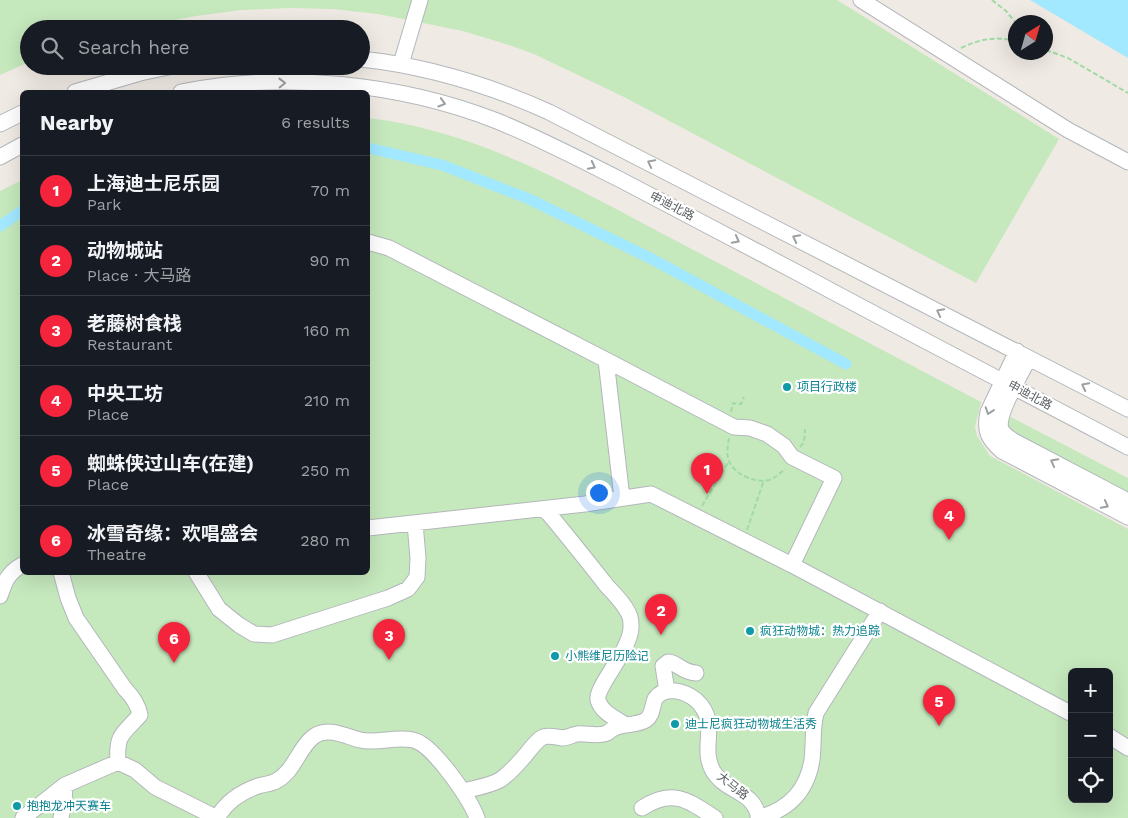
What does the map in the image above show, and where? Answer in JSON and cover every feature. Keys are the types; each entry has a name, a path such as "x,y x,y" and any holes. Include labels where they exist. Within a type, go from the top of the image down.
{"street":[{"path":"401,64 420,0"},
{"path":"862,0 1068,130 1128,162"},
{"path":"370,60 401,64 448,74 517,98 550,112 1128,409"},
{"path":"82,90 133,75"},
{"name":"申迪北路","path":"196,90 277,83 351,86 425,98 495,120 531,135 677,209 1128,447"},
{"path":"0,124 20,114"},
{"path":"0,157 20,145"},
{"path":"370,243 389,248 734,427 750,428 767,434 784,446 792,457 834,478 792,565"},
{"path":"1023,355 1008,384 988,412 986,422 987,433 992,443 1002,451 1128,517"},
{"path":"606,360 622,498"},
{"path":"1008,384 1001,428 1005,435 1128,501"},
{"path":"370,528 543,509 651,494 792,565 1070,713"},
{"path":"543,509 595,570 624,607 630,618 631,629 624,651 599,690 597,699 600,706 608,714 626,725"},
{"path":"198,575 219,609 238,625 254,634 272,635 388,598 408,589 417,577 418,558 415,522"},
{"path":"1,588 12,571 20,566"},
{"path":"63,575 68,598 76,618 139,708 140,715 121,736 118,744 118,762"},
{"path":"759,818 786,807 801,789 808,776 812,759 813,727 816,713 880,612"},
{"path":"667,691 663,666 668,662 674,663 688,673 699,670 691,684 695,699"},
{"path":"463,791 500,780 543,738 554,736 563,738 576,734 595,735 646,720 650,715 657,696 667,691 676,690 686,693 695,699"},
{"name":"大马路","path":"695,699 704,708 710,722 708,748 713,770 721,780 751,800 757,808 759,818"},
{"path":"25,818 65,785 118,762 135,770 155,786 217,818 228,803 244,791 276,781 287,772 312,738 322,733 338,733 374,742 403,739 416,741 428,750 463,791 477,818"},
{"path":"1113,739 1128,748"},
{"path":"61,818 65,785"},
{"path":"642,808 659,799 668,797 690,802 715,818"}],"path":[{"path":"992,0 1009,15"},
{"path":"947,54 975,42 993,37 1008,40"},
{"path":"1053,53 1068,58 1128,93"},
{"path":"744,397 741,404 734,402 731,408 730,424 727,431 729,436 727,449 729,461 740,473 760,482 770,480 776,476 790,463 792,457 804,442 805,429"},
{"path":"696,516 729,461"}],"green space":[{"path":"0,0 837,0 1059,139 976,283 624,97 534,54 463,31 378,14 333,9 241,10 175,20 20,20 20,66 0,75"},
{"path":"370,118 410,125 451,136 492,150 570,185 981,402 975,427 977,436 990,456 1128,529 1128,818 0,818 0,191 20,181 20,575 370,575"},
{"path":"1007,415 1128,478 1128,495 1011,432 1006,425"}],"water":[{"path":"1030,0 1128,0 1128,58"}],"waterway":[{"path":"370,148 442,165 529,199 650,258 846,364"},
{"path":"0,226 20,212"}],"place":[{"name":"项目行政楼","path":"787,387"},
{"name":"上海迪士尼乐园","path":"707,494"},
{"name":"中央工坊","path":"949,540"},
{"name":"疯狂动物城：热力追踪","path":"750,631"},
{"name":"动物城站","path":"661,635"},
{"name":"小熊维尼历险记","path":"555,656"},
{"name":"老藤树食栈","path":"389,660"},
{"name":"冰雪奇缘：欢唱盛会","path":"174,663"},
{"name":"迪士尼疯狂动物城生活秀","path":"675,724"},
{"name":"蜘蛛侠过山车(在建)","path":"939,726"},
{"name":"抱抱龙冲天赛车","path":"17,806"}]}
